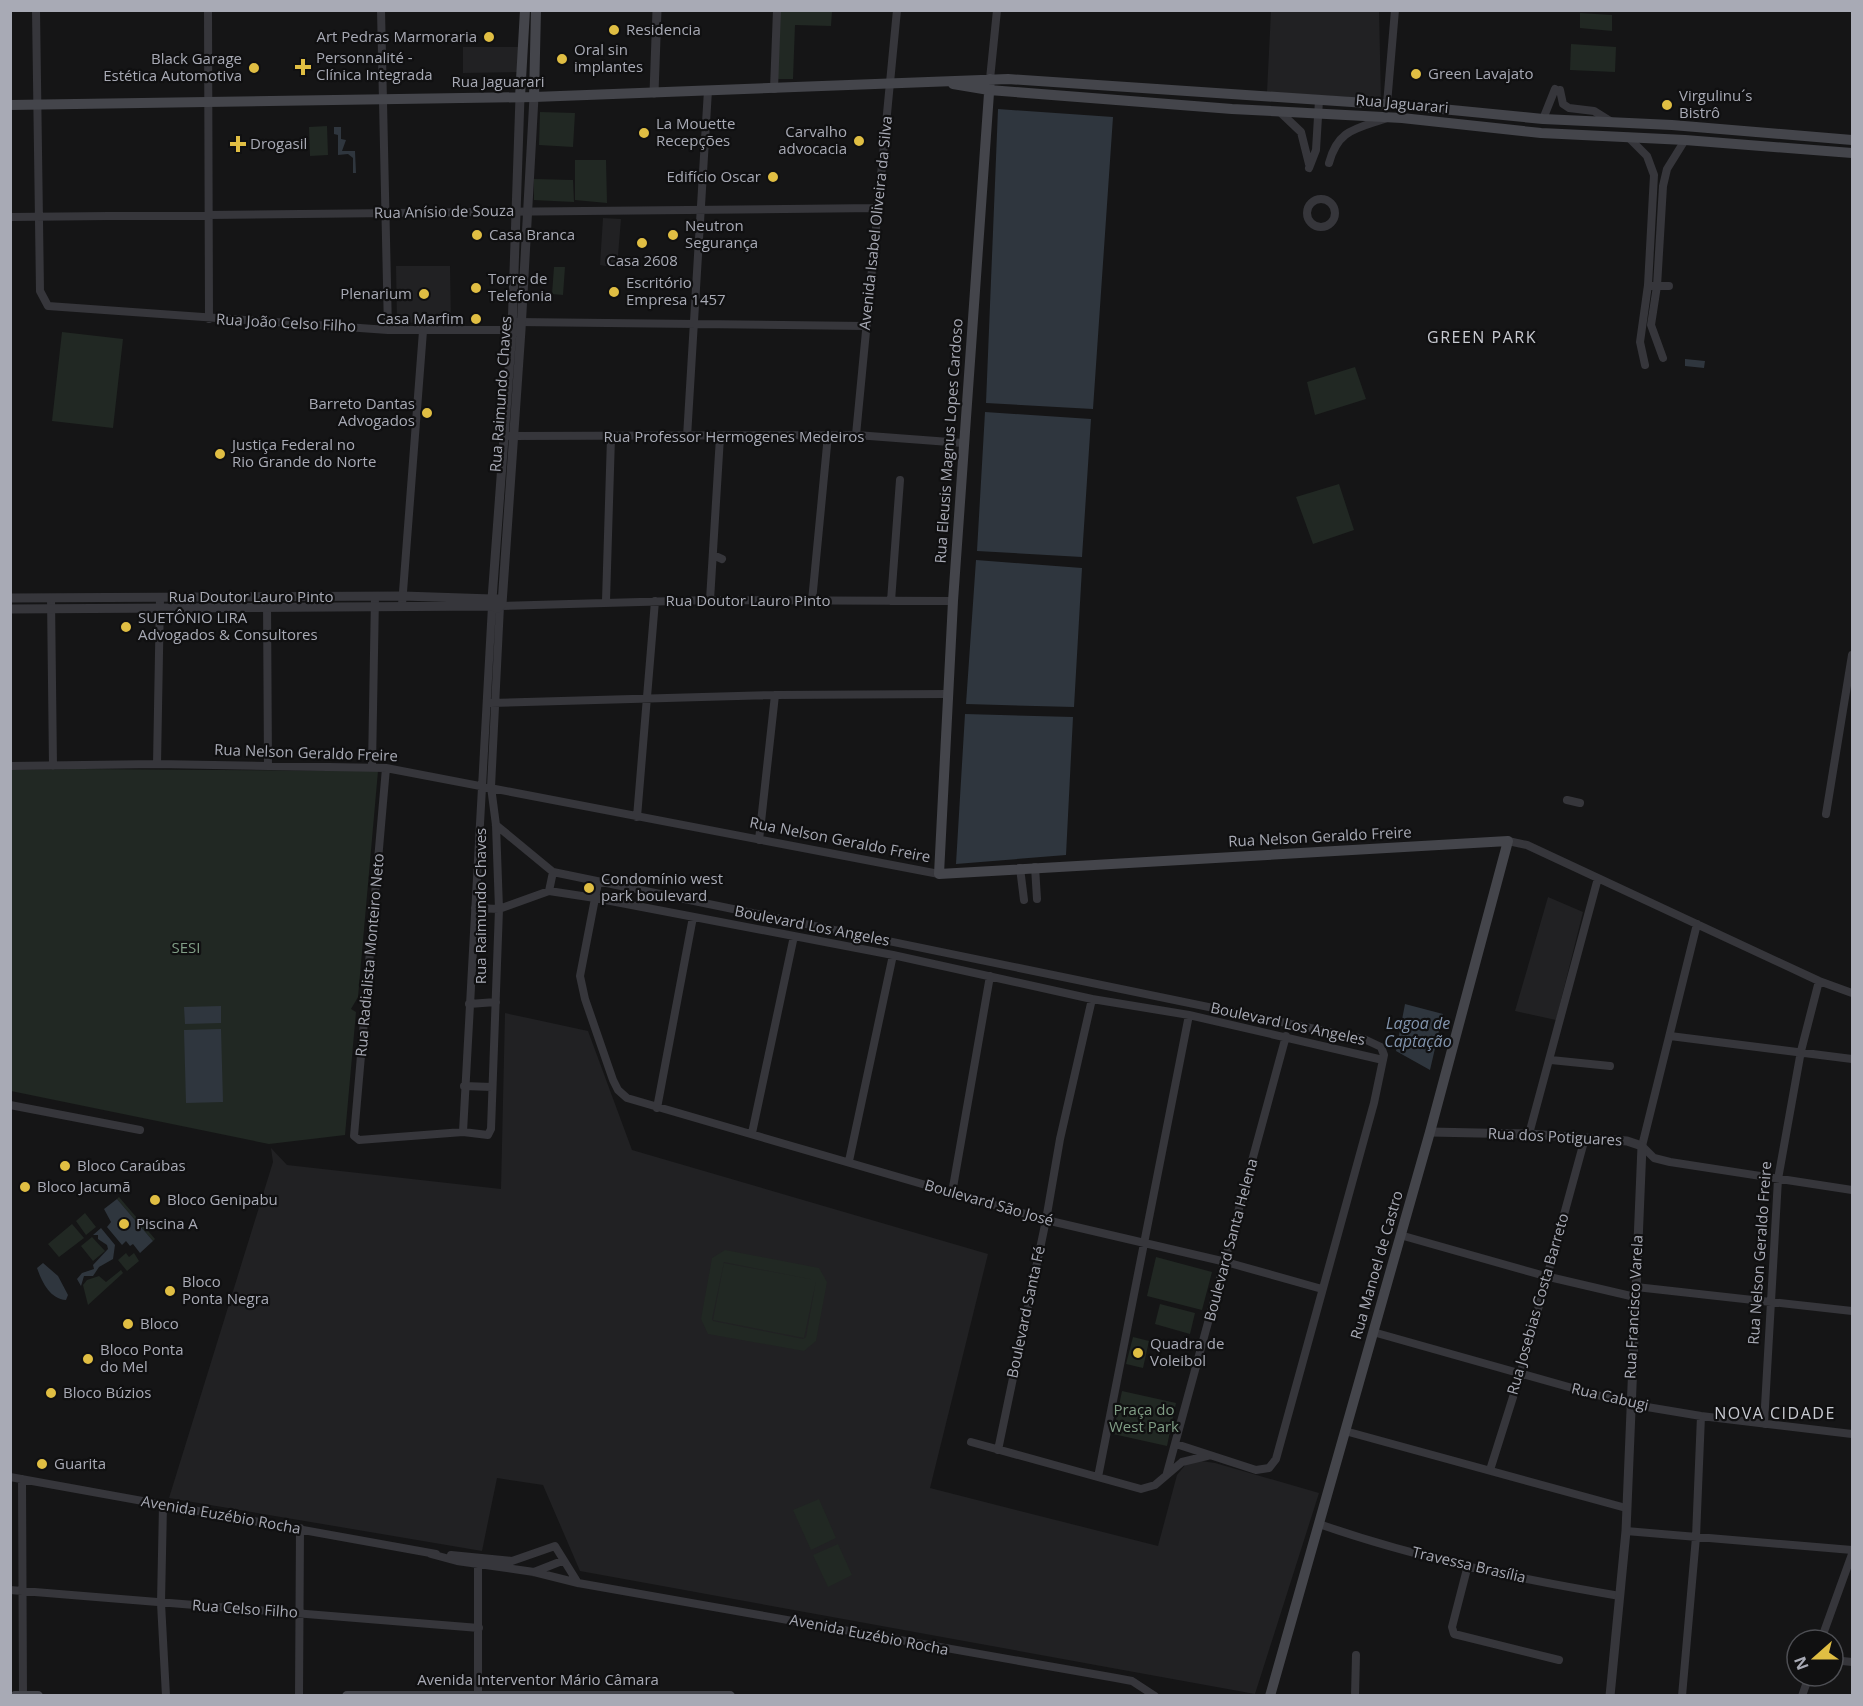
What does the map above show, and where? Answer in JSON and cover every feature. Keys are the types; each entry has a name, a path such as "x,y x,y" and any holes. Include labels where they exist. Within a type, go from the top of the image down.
{"main road":[{"name":"Rua Raimundo Chaves","path":"520,97 525,10"},
{"name":"Rua Raimundo Chaves","path":"534,97 536,10"},
{"name":"Rua Jaguarari","path":"10,105 534,97 891,83 949,83 1319,99 1543,119 1672,125 1852,140"},
{"name":"Rua Jaguarari","path":"989,84 1280,112 1390,117 1541,133 1628,136 1852,153"},
{"name":"Rua Eleusis Magnus Lopes Cardoso","path":"939,874 963,443 989,84"},
{"name":"Rua Nelson Geraldo Freire","path":"939,874 1508,841"},
{"name":"Rua Manoel de Castro","path":"1270,1695 1430,1132 1508,841"},
{"path":"15,1695 38,1695"},
{"name":"Avenida Interventor Mário Câmara","path":"347,1695 730,1695"}],"street":[{"path":"36,10 40,217"},
{"path":"208,10 209,319"},
{"path":"381,10 388,330"},
{"path":"654,93 657,10"},
{"path":"774,89 777,10"},
{"name":"Avenida Isabel Oliveira da Silva","path":"856,435 897,10"},
{"name":"Rua Eleusis Magnus Lopes Cardoso","path":"989,84 997,10"},
{"path":"1387,105 1395,10"},
{"path":"1543,119 1557,89 1563,104 1569,108 1594,111 1613,123"},
{"path":"687,437 708,90"},
{"name":"Rua Raimundo Chaves","path":"517,326 516,212 520,97"},
{"name":"Rua Raimundo Chaves","path":"490,703 491,787 496,825 499,909 490,1134 463,1132 464,1086 480,786 490,703 517,326 528,211 534,97"},
{"path":"1280,112 1301,132 1306,146 1309,168 1316,150 1319,99"},
{"path":"1329,164 1333,146 1339,139 1348,133 1390,117"},
{"path":"1628,136 1640,147 1653,168 1651,325 1663,358"},
{"path":"1645,365 1640,342 1652,286 1663,186 1667,168 1685,140"},
{"path":"1653,168 1667,168"},
{"name":"Rua Anísio de Souza","path":"10,217 877,208"},
{"name":"Rua João Celso Filho","path":"40,217 40,291 45,304 50,307 423,331 517,326 865,326"},
{"path":"1652,286 1669,286"},
{"path":"402,600 423,331"},
{"path":"812,601 828,435"},
{"name":"Rua Professor Hermogenes Medeiros","path":"509,436 856,435 963,443"},
{"path":"606,602 611,437"},
{"path":"710,600 720,437"},
{"path":"891,601 900,480"},
{"path":"713,555 722,559"},
{"name":"Rua Doutor Lauro Pinto","path":"10,598 160,603"},
{"path":"51,598 53,766"},
{"name":"Rua Doutor Lauro Pinto","path":"10,609 160,603 402,600 496,603 710,600 953,601"},
{"path":"372,767 374,601"},
{"path":"637,817 649,699 655,601"},
{"path":"267,602 268,766"},
{"path":"157,764 160,603"},
{"path":"1826,814 1852,655"},
{"path":"490,703 775,695 948,694"},
{"path":"759,840 775,695"},
{"name":"Rua Nelson Geraldo Freire","path":"10,766 157,764 386,768 939,874"},
{"name":"Rua Radialista Monteiro Neto","path":"386,768 354,1136 359,1140 463,1132"},
{"path":"1567,800 1580,803"},
{"name":"Boulevard Los Angeles","path":"475,908 499,909 549,891 595,898 893,956 1092,999 1189,1015 1345,1049 1383,1060 1384,1051 1378,1044 1349,1036 553,872 496,825"},
{"name":"Rua Nelson Geraldo Freire","path":"1508,841 1527,845 1819,981 1852,993"},
{"path":"1035,867 1037,899"},
{"path":"1020,868 1024,900"},
{"path":"549,891 553,872"},
{"path":"1530,1134 1598,878"},
{"name":"Boulevard São José","path":"598,883 580,976 585,999 618,1090 627,1098 1046,1220 1226,1262 1322,1289"},
{"path":"657,1108 693,917"},
{"name":"Rua Francisco Varela","path":"1610,1695 1626,1531 1629,1404 1642,1146 1697,924"},
{"path":"825,943 834,937 827,929"},
{"path":"753,1133 794,936"},
{"path":"862,937 856,944 862,950"},
{"path":"849,1161 893,956"},
{"path":"1020,982 1028,975 1023,969"},
{"path":"952,1192 990,976"},
{"path":"1059,991 1055,981 1061,977"},
{"name":"Rua Nelson Geraldo Freire","path":"1764,1424 1778,1179 1800,1051 1819,981"},
{"name":"Boulevard Santa Fé","path":"998,1450 1002,1420 1046,1220 1060,1139 1092,999"},
{"path":"470,1004 496,1002"},
{"path":"1098,1477 1189,1015"},
{"name":"Boulevard Santa Helena","path":"1167,1473 1286,1036"},
{"path":"1345,1049 1349,1036"},
{"path":"1670,1036 1852,1059"},
{"path":"1176,1444 1256,1470 1269,1468 1274,1463 1374,1103 1383,1060"},
{"path":"1551,1060 1610,1066"},
{"path":"464,1086 492,1087"},
{"path":"10,1106 140,1130"},
{"name":"Rua dos Potiguares","path":"1430,1132 1530,1134 1627,1140 1642,1146 1659,1160 1852,1190"},
{"name":"Rua Josebias Costa Barreto","path":"1490,1470 1520,1375 1545,1276 1585,1138"},
{"path":"1400,1235 1545,1276 1636,1292 1852,1311"},
{"name":"Rua Cabugi","path":"1373,1332 1629,1404 1701,1416 1852,1434"},
{"path":"1682,1695 1696,1537 1701,1416"},
{"path":"1345,1431 1626,1508"},
{"path":"971,1442 1141,1489 1155,1485 1167,1473 1187,1460 1211,1456"},
{"name":"Avenida Euzébio Rocha","path":"10,1477 478,1561 578,1583 1132,1681 1155,1695"},
{"path":"22,1479 22,1695"},
{"path":"163,1505 161,1603 166,1695"},
{"name":"Travessa Brasília","path":"1319,1524 1361,1538 1467,1565 1620,1596"},
{"path":"299,1695 300,1528"},
{"path":"1626,1531 1852,1552 1825,1628"},
{"name":"Avenida Euzébio Rocha","path":"478,1561 512,1561 555,1546 562,1561 578,1583"},
{"path":"478,1561 478,1695"},
{"path":"534,1572 562,1561"},
{"path":"1467,1565 1452,1627 1454,1634 1559,1660"},
{"name":"Rua Celso Filho","path":"10,1590 479,1628"},
{"path":"1355,1695 1356,1655"}],"shaded area":[{"path":"1271,11 1379,11 1381,99 1267,92"},
{"path":"463,47 518,47 518,72 463,73"},
{"path":"603,218 621,219 617,268 600,265"},
{"name":"Plenarium","path":"396,266 450,266 451,322 397,323"},
{"path":"1548,897 1583,912 1556,1020 1515,1011"},
{"path":"505,1013 588,1031 632,1150 988,1254 930,1488 1158,1546 1177,1475 1186,1464 1201,1461 1215,1463 1319,1493 1255,1694 580,1571 543,1485 497,1478 482,1551 169,1498 273,1162 271,1148 287,1165 501,1189"}],"green space":[{"path":"777,10 832,11 831,26 795,25 793,79 778,79"},
{"path":"1580,13 1612,15 1612,31 1580,28"},
{"path":"1571,44 1616,47 1615,72 1570,70"},
{"path":"540,112 575,113 573,147 539,145"},
{"path":"327,126 328,155 310,156 309,127"},
{"path":"575,160 606,160 607,203 575,200"},
{"path":"534,179 573,180 574,202 534,200"},
{"path":"554,267 565,267 563,295 552,294"},
{"path":"62,332 123,339 113,428 52,421"},
{"path":"1355,367 1366,399 1315,415 1307,382"},
{"path":"1339,484 1354,530 1313,544 1296,497"},
{"name":"SESI","path":"10,770 378,771 358,997 351,1009 356,1012 345,1135 269,1144 11,1091"},
{"path":"119,1197 155,1239 153,1241 117,1199"},
{"path":"85,1213 96,1227 86,1235 76,1221"},
{"path":"72,1224 84,1238 59,1257 48,1244"},
{"path":"92,1237 105,1251 93,1261 81,1246"},
{"path":"725,1250 819,1268 827,1282 816,1341 804,1351 708,1334 701,1319 712,1258","holes":["724,1262 815,1280 724,1263 713,1320 804,1338 816,1281 806,1337 803,1339 713,1321 712,1319"]},
{"path":"126,1253 129,1257 134,1253 139,1261 127,1271 118,1260"},
{"path":"1156,1257 1212,1272 1202,1310 1147,1296"},
{"path":"121,1270 123,1273 88,1305 83,1285 87,1280 99,1276 106,1282"},
{"path":"1160,1304 1195,1313 1190,1334 1155,1324"},
{"name":"Quadra de Voleibol","path":"1133,1337 1149,1341 1143,1368 1126,1364"},
{"name":"Praça do West Park","path":"1122,1391 1176,1403 1167,1446 1113,1434"},
{"path":"819,1499 836,1538 811,1550 793,1510"},
{"path":"838,1544 852,1575 828,1587 813,1555"}],"water":[{"path":"998,109 1113,117 1093,409 986,403"},
{"path":"334,127 341,127 341,139 346,140 342,151 355,151 356,173 353,173 353,158 348,154 338,155 338,135 334,134"},
{"path":"1685,359 1705,361 1704,368 1685,366"},
{"path":"985,412 1091,419 1082,557 977,551"},
{"path":"976,560 1082,568 1074,707 966,704"},
{"path":"965,714 1073,717 1066,855 956,864"},
{"name":"Lagoa de Captação","path":"1405,1004 1443,1014 1430,1070 1396,1051"},
{"path":"221,1006 221,1023 185,1024 184,1007"},
{"path":"221,1029 223,1102 186,1103 184,1030"},
{"name":"Piscina A","path":"117,1199 153,1241 140,1253 133,1244 130,1246 126,1241 122,1245 107,1227 111,1222 104,1209"},
{"path":"101,1228 115,1245 113,1259 99,1267 93,1276 84,1276 81,1286 77,1279 82,1273 94,1269 93,1265 108,1249 107,1245 98,1239 98,1235 93,1235"},
{"path":"43,1263 58,1276 68,1295 66,1300 55,1297 44,1284 37,1268"}],"place":[{"name":"Residencia","path":"614,30"},
{"name":"Art Pedras Marmoraria","path":"489,37"},
{"name":"Oral sin implantes","path":"562,59"},
{"name":"Personnalité - Clínica Integrada","path":"303,67"},
{"name":"Black Garage Estética Automotiva","path":"254,68"},
{"name":"Green Lavajato","path":"1416,74"},
{"name":"Virgulinu´s Bistrô","path":"1667,105"},
{"name":"La Mouette Recepções","path":"644,133"},
{"name":"Carvalho advocacia","path":"859,141"},
{"name":"Drogasil","path":"238,144"},
{"name":"Edifício Oscar","path":"773,177"},
{"name":"Casa Branca","path":"477,235"},
{"name":"Neutron Segurança","path":"673,235"},
{"name":"Casa 2608","path":"642,243"},
{"name":"Torre de Telefonia","path":"476,288"},
{"name":"Escritório Empresa 1457","path":"614,292"},
{"name":"Plenarium","path":"424,294"},
{"name":"Casa Marfim","path":"476,319"},
{"name":"Barreto Dantas Advogados","path":"427,413"},
{"name":"Justiça Federal no Rio Grande do Norte","path":"220,454"},
{"name":"SUETÔNIO LIRA Advogados & Consultores","path":"126,627"},
{"name":"Condomínio west park boulevard","path":"589,888"},
{"name":"Bloco Caraúbas","path":"65,1166"},
{"name":"Bloco Jacumã","path":"25,1187"},
{"name":"Bloco Genipabu","path":"155,1200"},
{"name":"Piscina A","path":"124,1224"},
{"name":"Bloco Ponta Negra","path":"170,1291"},
{"name":"Bloco","path":"128,1324"},
{"name":"Quadra de Voleibol","path":"1138,1353"},
{"name":"Bloco Ponta do Mel","path":"88,1359"},
{"name":"Bloco Búzios","path":"51,1393"},
{"name":"Guarita","path":"42,1464"}],"district":[{"name":"GREEN PARK","path":"1482,337"},
{"name":"NOVA CIDADE","path":"1775,1413"}]}
